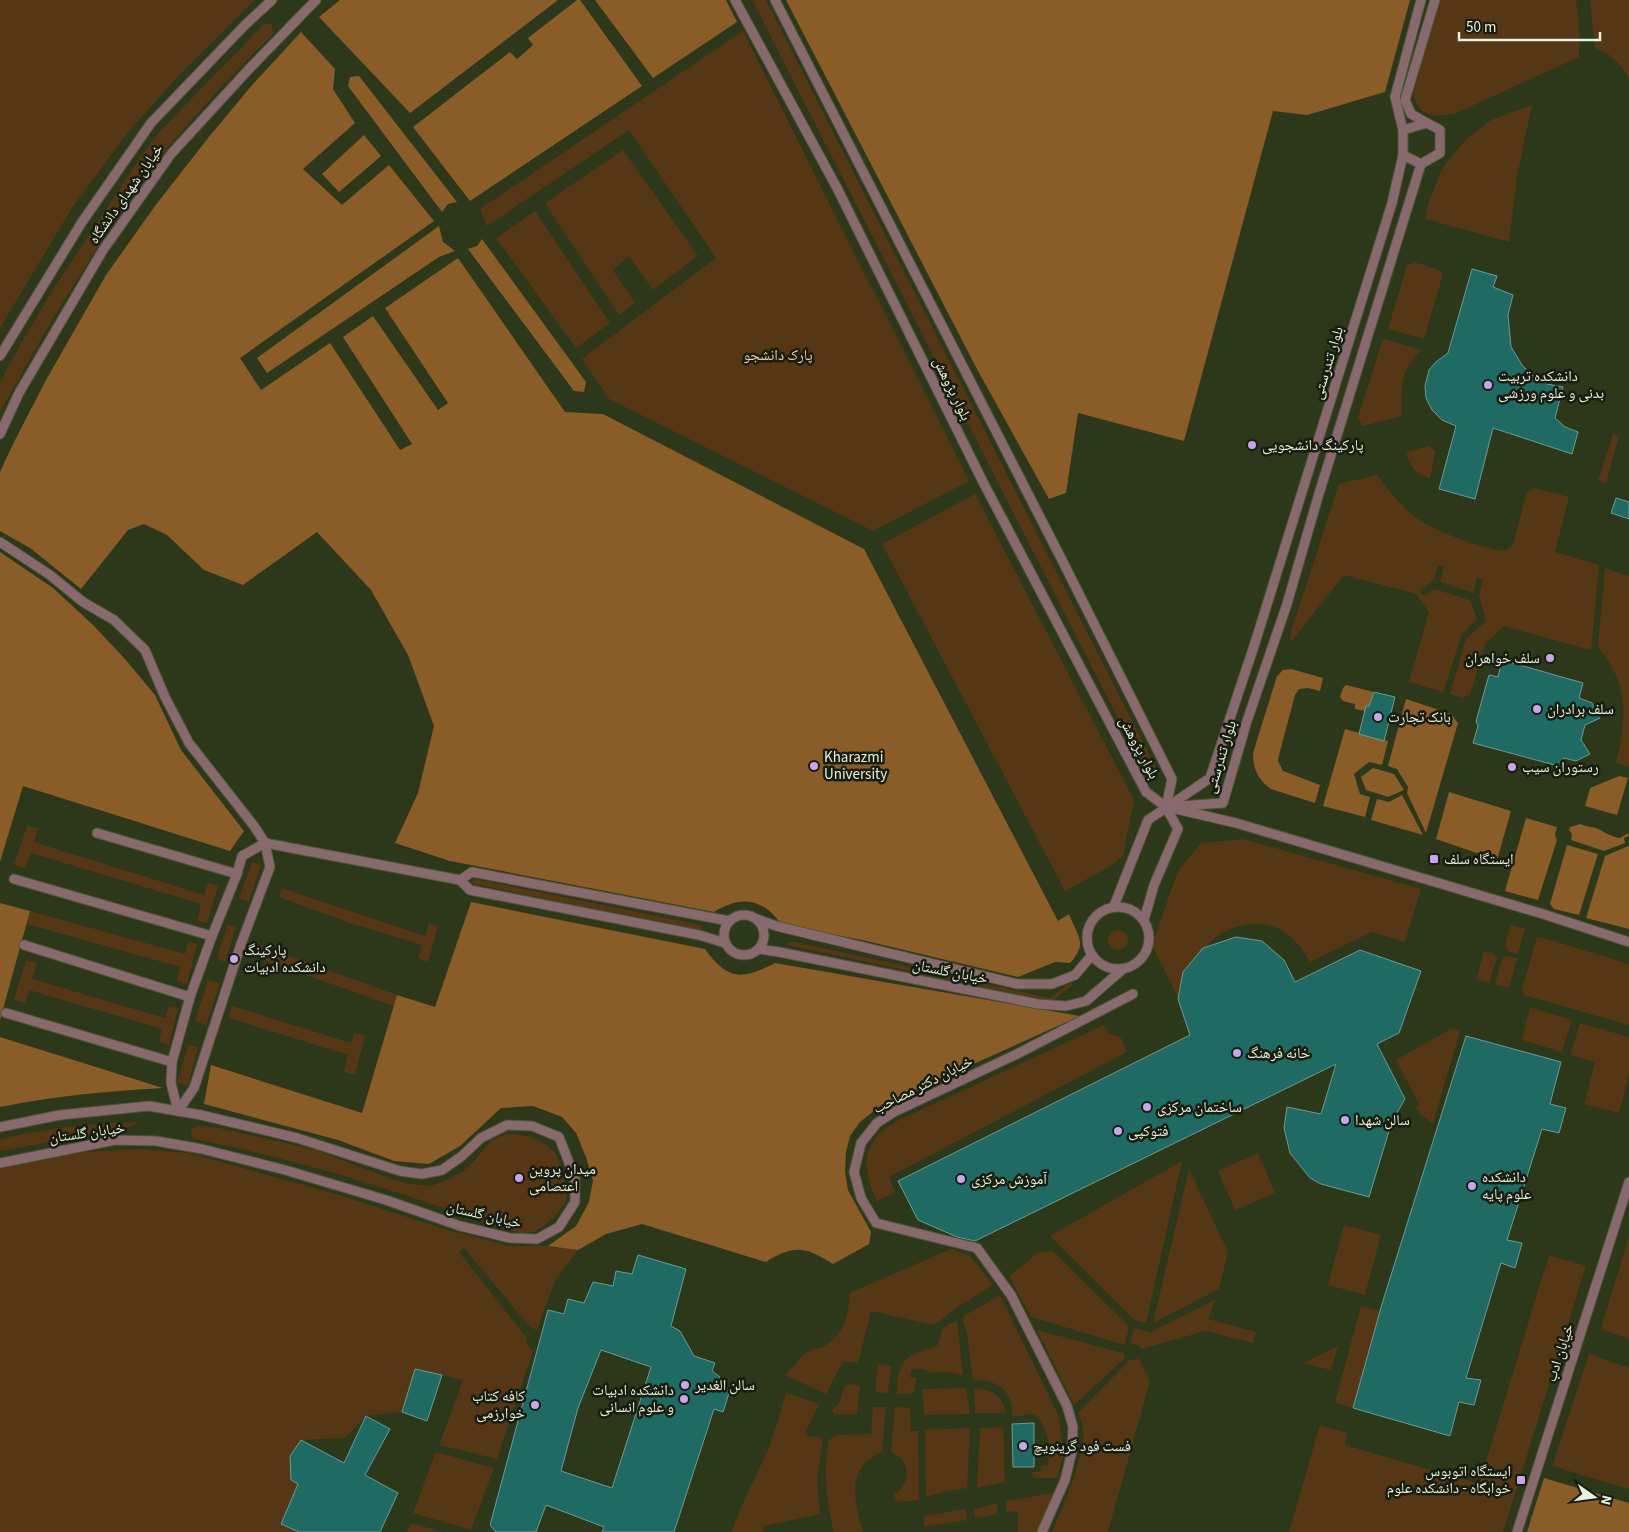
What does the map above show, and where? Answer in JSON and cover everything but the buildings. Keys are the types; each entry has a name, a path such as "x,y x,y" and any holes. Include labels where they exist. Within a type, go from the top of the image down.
{"lane":[{"name":"خیابان شهدای دانشگاه","path":"0,356 82,222 152,123 245,25 272,0"},
{"name":"خیابان شهدای دانشگاه","path":"0,434 19,393 103,250 171,154 316,0"},
{"name":"بلوار پژوهش","path":"735,0 837,188 983,482 1146,792 1166,807 1172,778 775,0"},
{"path":"1422,0 1395,97 1403,130 1403,155 1421,164 1440,153 1440,130 1411,114 1405,100 1435,0"},
{"path":"1403,130 1427,123"},
{"name":"بلوار تندرستی","path":"1166,807 1210,778 1258,634 1389,213 1403,155"},
{"name":"بلوار تندرستی","path":"1166,807 1223,804 1247,721 1287,604 1318,497 1421,164"},
{"path":"0,542 50,575 83,602 114,620 145,650 165,697 189,743 254,826 265,843 270,867 194,1088 178,1111"},
{"path":"1144,920 1154,885 1178,829 1166,807"},
{"path":"1114,906 1148,820 1166,807 1236,823 1543,914 1629,942"},
{"path":"96,833 237,874"},
{"path":"178,1111 171,1083 172,1062 190,996 237,874 242,856 265,843 460,880 470,890 699,935 725,943 733,953 740,955 747,956 759,949 765,934 757,919 748,915 738,916 729,921 724,930 725,943"},
{"path":"460,880 472,872 729,921"},
{"path":"14,879 212,936"},
{"path":"1114,906 1131,909 1144,920 1150,937 1145,954 1132,966 1114,969 1098,962 1092,955 1087,938 1092,921 1105,909 1114,906"},
{"name":"خیابان گلستان","path":"757,919 776,926 1017,984 1052,984 1075,974 1092,955"},
{"path":"24,945 190,996"},
{"name":"خیابان گلستان","path":"759,949 1038,1004 1066,1006 1086,1001 1123,968"},
{"name":"خیابان دکتر مصاحب","path":"1042,1532 1065,1480 1072,1451 1073,1427 1067,1406 1011,1295 977,1248 876,1223 861,1198 854,1172 861,1143 877,1122 894,1112 1017,1054 1133,994"},
{"path":"6,1013 172,1062"},
{"name":"خیابان گلستان","path":"0,1127 60,1115 149,1106 297,1138 400,1171 422,1174 442,1170 462,1156 481,1138 507,1125 532,1126 559,1137 575,1178 575,1202 559,1227 537,1238 510,1238 460,1226 386,1200 285,1170 156,1140 115,1140 0,1162"},
{"name":"خیابان ادب","path":"1517,1532 1629,1182"}],"green space":[{"path":"0,0 255,0 182,72 129,131 72,208 0,328"},
{"path":"752,0 766,0 1156,768 1155,777 1147,775"},
{"path":"1439,0 1576,0 1579,25 1579,57 1454,114 1428,114 1419,107 1413,94"},
{"path":"1590,0 1629,0 1629,80 1615,60 1595,48"},
{"path":"265,23 272,25 273,34 219,89 164,152 102,240 52,320 0,412 0,382 18,349 50,294 142,155 160,131"},
{"name":"پارک دانشجو","path":"743,31 969,481 873,531 609,399 582,359 716,258 629,130 487,226 480,209"},
{"path":"1532,105 1517,176 1509,242 1425,219 1429,201 1443,167 1466,139 1491,120"},
{"path":"623,150 698,256 653,290 629,256 613,270 635,303 619,315 545,203"},
{"path":"535,211 610,323 576,348 496,238"},
{"path":"1414,262 1437,269 1443,274 1424,339 1388,329 1407,266"},
{"path":"1383,339 1422,350 1414,357 1405,372 1401,397 1402,416 1363,426 1358,418"},
{"path":"1613,434 1619,436 1606,483 1598,481"},
{"path":"1429,446 1435,451 1430,478 1414,469 1406,452"},
{"path":"1377,475 1410,513 1430,526 1482,546 1505,551 1510,548 1514,541 1527,492 1536,488 1569,497 1555,552 1599,565 1591,650 1503,626 1485,644 1470,695 1462,698 1450,694 1466,639 1486,621 1479,596 1483,579 1477,578 1473,593 1440,582 1444,567 1438,565 1434,580 1420,591 1424,596 1434,589 1470,600 1477,619 1462,634 1443,692 1409,682 1429,612 1416,594 1344,575 1290,643 1290,635 1339,484"},
{"path":"975,494 1134,800 1123,856 1109,867 1065,891 882,544"},
{"path":"1605,568 1627,576 1629,575 1629,767 1616,763 1622,732 1623,702 1615,674 1598,647"},
{"path":"27,826 38,828 34,842 204,895 208,883 218,886 207,923 197,921 201,904 31,853 25,868 14,865"},
{"path":"1243,839 1421,889 1405,942 1372,932 1310,962 1296,941 1278,928 1256,924 1231,929 1215,938 1206,948 1190,1021 1152,945 1178,871 1201,843"},
{"path":"252,862 261,865 249,902 239,898"},
{"path":"475,879 701,925 703,928 700,930 474,884 472,881"},
{"path":"282,888 425,936 429,923 438,926 428,962 418,958 422,945 350,923 279,897"},
{"path":"30,911 185,954 188,942 197,944 187,984 177,981 180,967 27,924"},
{"path":"227,925 236,927 225,962 217,959"},
{"path":"1511,925 1525,928 1518,954 1508,951 1505,946"},
{"path":"1118,930 1125,933 1128,940 1125,947 1118,950 1111,947 1108,940 1111,933"},
{"path":"1537,936 1629,964 1629,1025 1524,995 1522,990"},
{"path":"796,942 1050,998 1069,983 1072,983 1072,986 1051,1001 787,945 787,943"},
{"path":"253,943 397,995 394,1006 249,955"},
{"path":"1484,951 1493,953 1497,958 1489,983 1476,980"},
{"path":"1507,956 1517,958 1509,988 1495,985 1502,959"},
{"path":"26,960 37,963 32,979 165,1018 169,1006 178,1008 169,1045 159,1042 162,1029 29,990 25,1003 14,1000"},
{"path":"208,980 220,983 206,1025 195,1021"},
{"path":"232,1006 351,1043 354,1033 365,1036 355,1075 344,1072 348,1055 229,1018"},
{"path":"1530,1007 1572,1020 1562,1052 1522,1040"},
{"path":"1580,1023 1629,1037 1629,1074 1619,1113 1584,1104 1595,1062 1570,1055"},
{"path":"1104,1025 1108,1033 1121,1038 1127,1052 889,1177 895,1192 877,1201 868,1176 867,1159 872,1143 884,1129 897,1121"},
{"path":"1451,1029 1460,1031 1433,1124 1415,1109 1419,1104 1396,1060"},
{"path":"188,1045 198,1047 188,1086 177,1083"},
{"path":"139,1122 127,1128 104,1130 103,1135 80,1137 0,1151 0,1139 17,1135 69,1127"},
{"path":"197,1126 219,1128 316,1150 391,1179 431,1186 462,1172 491,1141 503,1135 514,1134 531,1137 555,1152 561,1165 567,1189 565,1203 545,1225 534,1232 520,1233 309,1166 194,1139 191,1135 191,1130"},
{"path":"142,1149 188,1153 336,1194 444,1229 509,1246 548,1246 578,1250 555,1281 537,1330 530,1327 464,1248 459,1252 527,1338 526,1343 533,1351 497,1459 439,1445 463,1380 415,1369 402,1412 366,1416 345,1438 301,1440 290,1456 291,1480 342,1505 291,1502 281,1524 299,1532 0,1532 0,1168 52,1156"},
{"path":"1258,1153 1275,1193 1235,1210 1218,1171"},
{"path":"1182,1161 1146,1323 1135,1320 1050,1236"},
{"path":"1189,1169 1228,1252 1219,1289 1153,1323"},
{"path":"1344,1225 1381,1235 1365,1295 1328,1285"},
{"path":"1629,1236 1629,1339 1601,1329"},
{"path":"951,1249 970,1256 993,1285 959,1306 934,1325 871,1311 858,1363 843,1361 826,1394 785,1375 806,1353 824,1346 841,1330 847,1316 849,1293"},
{"path":"1053,1251 1129,1326 1125,1345 1031,1317 1009,1276 1038,1253"},
{"path":"1549,1255 1586,1266 1503,1532 1289,1532 1320,1425 1347,1433 1345,1445 1479,1484"},
{"path":"1000,1295 1059,1417 1063,1457 1057,1478 1033,1478 1032,1472 1041,1472 1040,1466 1048,1465 1049,1451 1046,1431 1039,1419 1034,1414 1012,1417 1010,1401 1002,1388 996,1384 981,1380 973,1381 967,1333 963,1323 964,1316"},
{"path":"1215,1300 1208,1319 1256,1332 1253,1343 1205,1331 1142,1349 1138,1345 1130,1343 1134,1328 1151,1332"},
{"path":"1361,1306 1380,1311 1353,1408 1335,1402"},
{"path":"957,1321 963,1375 947,1372 931,1373 926,1370 912,1368 910,1377 917,1378 914,1393 897,1394 899,1372 906,1360 938,1345 943,1329"},
{"path":"1037,1330 1123,1353 1125,1358 1074,1405"},
{"path":"1338,1346 1331,1370 1303,1363"},
{"path":"1589,1354 1629,1368 1629,1489 1552,1466"},
{"path":"1139,1358 1150,1381 1108,1532 1052,1532 1073,1480 1081,1452 1083,1426 1078,1413 1130,1360"},
{"path":"878,1364 891,1366 888,1393 875,1392"},
{"path":"850,1384 860,1386 857,1414 834,1414 832,1410 839,1403 845,1386"},
{"path":"966,1388 970,1414 924,1415 922,1389"},
{"path":"979,1389 997,1395 1004,1407 1005,1413 975,1413 974,1390"},
{"path":"786,1393 819,1404 806,1431 808,1436 823,1438 817,1479 820,1514 764,1526 763,1532 732,1532 777,1425"},
{"path":"873,1407 886,1407 882,1452 870,1459 857,1476 855,1498 863,1532 834,1532 826,1486 829,1440 837,1435 871,1434"},
{"path":"895,1407 910,1408 911,1431 918,1431 919,1500 896,1502 894,1494 904,1485 907,1472 898,1455 891,1452"},
{"path":"1003,1427 1005,1482 977,1488 980,1428"},
{"path":"970,1428 967,1488 926,1497 925,1430"},
{"path":"436,1452 494,1468 471,1530 413,1513"},
{"path":"1053,1493 1037,1532 1018,1532 1018,1511 1006,1512 1006,1501"},
{"path":"997,1503 997,1514 975,1518 974,1509"},
{"path":"966,1509 967,1520 924,1527 924,1516"},
{"path":"411,1523 443,1532 407,1532"}],"shaded area":[{"path":"340,0 558,0 410,113 319,17"},
{"path":"577,0 580,0 642,86 470,201 413,127 510,52 517,59 533,45 528,38"},
{"path":"595,0 726,0 737,22 653,78"},
{"path":"786,0 1410,0 1385,92 1307,115 1273,111 1184,441 1078,413 1066,493 1049,499 978,371"},
{"path":"301,32 335,69 333,89 355,123 303,169 342,205 389,165 434,221 240,358 261,390 330,343 400,450 412,444 343,337 373,316 438,410 448,403 385,308 458,258 565,412 603,414 864,549 1058,921 1069,914 1080,940 1079,950 1070,963 1055,962 1018,977 862,940 782,925 767,909 751,902 733,903 714,912 450,861 395,843 418,793 434,726 408,655 371,590 317,532 243,585 204,570 167,535 144,524 128,530 81,589 30,548 0,531 0,472 46,380 106,275 155,206 208,138 253,84"},
{"path":"359,76 457,202 448,204 442,212 348,86 350,77"},
{"path":"364,135 381,156 339,192 322,174"},
{"path":"439,226 443,242 455,251 439,257 267,373 257,358"},
{"path":"482,239 586,382 584,392 574,391 468,249 477,246"},
{"path":"0,552 53,588 93,625 155,695 181,750 244,831 230,851 23,786 0,862"},
{"path":"1291,669 1323,678 1320,691 1308,688 1299,689 1295,695 1278,761 1283,771 1320,785 1315,803 1271,789 1257,774 1254,764 1253,753 1277,676 1283,670"},
{"path":"1346,685 1374,692 1365,711 1355,709 1355,704 1343,701 1340,697"},
{"path":"1406,699 1451,714 1458,723 1426,833 1407,793 1408,787 1397,769 1388,766"},
{"path":"1345,729 1388,741 1382,765 1369,762 1354,774 1360,794 1370,797 1365,817 1323,806"},
{"path":"1373,768 1394,774 1404,790 1388,797 1366,790 1361,777"},
{"path":"1619,776 1628,778 1617,815 1585,806 1590,788"},
{"path":"1449,792 1511,811 1497,860 1436,839"},
{"path":"1402,795 1423,835 1371,820 1377,799 1389,802"},
{"path":"1526,818 1557,827 1555,835 1557,840 1538,900 1505,891"},
{"path":"1580,824 1596,828 1620,838 1628,833 1629,836 1624,838 1625,843 1604,851 1571,840 1570,827"},
{"path":"1567,845 1598,854 1579,915 1554,909 1550,904"},
{"path":"1628,846 1629,929 1586,918 1605,856"},
{"path":"471,902 705,949 721,967 736,974 753,972 775,963 1080,1016 880,1106 860,1122 850,1136 846,1152 845,1172 848,1190 871,1232 869,1244 833,1264 815,1254 800,1250 784,1252 766,1262 642,1224 606,1234 578,1250 548,1246 576,1226 589,1202 593,1181 576,1133 562,1117 533,1106 501,1108 460,1146 429,1164 394,1161 338,1140 204,1104 211,1065 362,1113 397,995 435,1007"},
{"path":"0,903 30,911 0,1020"},
{"path":"0,1037 163,1088 81,1094 0,1107"},
{"path":"1544,1478 1629,1503 1629,1532 1527,1532"}],"place":[{"name":"دانشکده تربیت بدنی و علوم ورزشی","path":"1488,385"},
{"name":"پارکینگ دانشجویی","path":"1252,445"},
{"name":"سلف خواهران","path":"1550,658"},
{"name":"سلف برادران","path":"1537,709"},
{"name":"بانک تجارت","path":"1378,717"},
{"name":"Kharazmi University","path":"814,766"},
{"name":"رستوران سیب","path":"1512,767"},
{"name":"ایستگاه سلف","path":"1434,859"},
{"name":"پارکینگ دانشکده ادبیات","path":"234,959"},
{"name":"خانه فرهنگ","path":"1237,1053"},
{"name":"ساختمان مرکزی","path":"1147,1107"},
{"name":"سالن شهدا","path":"1345,1120"},
{"name":"فتوکپی","path":"1118,1131"},
{"name":"میدان پروین اعتصامی","path":"519,1178"},
{"name":"آموزش مرکزی","path":"961,1179"},
{"name":"دانشکده علوم پایه","path":"1472,1186"},
{"name":"سالن الغدیر","path":"685,1385"},
{"name":"دانشکده ادبیات و علوم انسانی","path":"684,1399"},
{"name":"کافه کتاب خوارزمی","path":"535,1405"},
{"name":"فست فود گرینویچ","path":"1023,1446"},
{"name":"ایستگاه اتوبوس خوابگاه - دانشکده علوم","path":"1521,1480"}]}
